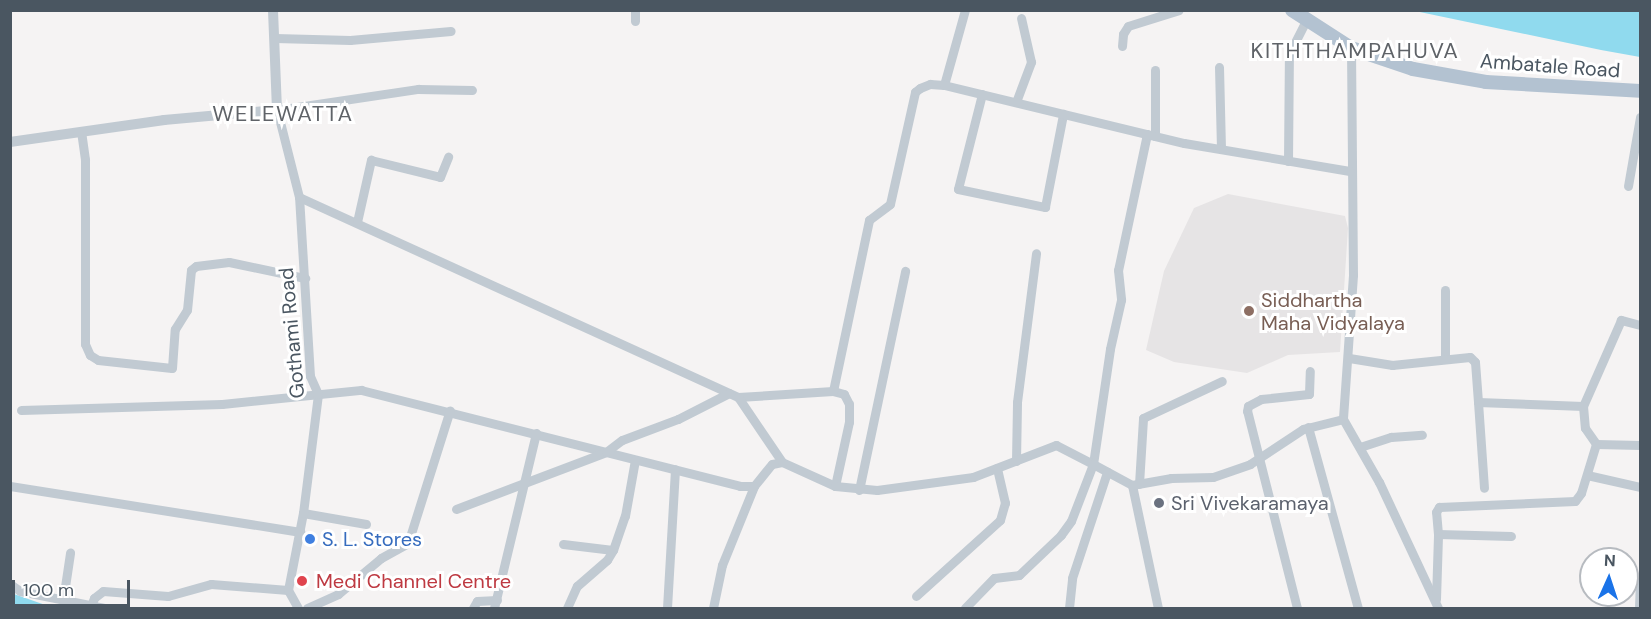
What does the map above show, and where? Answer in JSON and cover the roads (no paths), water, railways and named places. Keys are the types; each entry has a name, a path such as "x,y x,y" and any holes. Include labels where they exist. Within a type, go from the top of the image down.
{"main road":[{"name":"Ambatale Road","path":"1292,10 1351,48 1398,66 1486,82 1641,91"}],"street":[{"name":"Gothami Road","path":"273,10 277,110 300,197 310,383 318,394 303,513 288,590"},
{"path":"635,10 635,21"},
{"path":"944,85 965,10"},
{"path":"1122,46 1123,34 1128,26 1179,10"},
{"path":"1016,102 1031,62 1021,18"},
{"path":"1288,160 1289,54 1306,21"},
{"path":"274,38 350,40 451,30"},
{"path":"1351,48 1350,171 1353,275 1343,419 1360,447 1437,605"},
{"path":"1219,67 1221,149"},
{"path":"965,609 994,578 1019,575 1061,535 1071,521 1093,464 1110,349 1122,300 1118,270 1151,135 1155,70"},
{"path":"833,391 869,220 890,204 915,92 930,84 944,85 1151,135 1350,171"},
{"path":"10,142 277,110 418,89 472,90"},
{"path":"982,94 958,189 1045,207 1063,114"},
{"path":"1628,186 1641,117"},
{"path":"81,132 85,160 85,344 90,355 98,360 172,368 175,328 187,310 191,270 196,266 229,262 305,278"},
{"path":"357,222 371,160 440,177 448,157"},
{"path":"300,197 734,395 782,462 835,486 859,490 973,477 1056,445 1107,472 1136,484 1170,478 1213,477 1257,459 1308,427 1343,419"},
{"path":"1016,460 1017,402 1036,253"},
{"path":"859,490 905,271"},
{"path":"1445,290 1445,357"},
{"path":"1596,444 1585,428 1583,406 1621,320 1641,324"},
{"path":"1348,358 1392,365 1429,362 1445,357 1470,357 1475,362 1484,488"},
{"path":"1297,609 1257,459 1248,406 1261,399 1309,394 1310,371"},
{"path":"1158,609 1136,484 1143,418 1222,381"},
{"path":"21,410 222,404 360,390 450,410 635,460 754,486"},
{"path":"456,509 606,452 622,440 734,395 833,391 844,394 849,404 835,486"},
{"path":"1478,402 1583,406"},
{"path":"307,609 338,594 381,558 408,543 450,410"},
{"path":"1308,427 1358,609"},
{"path":"473,609 477,601 495,604 536,433"},
{"path":"1360,447 1391,437 1422,435"},
{"path":"1596,444 1641,446"},
{"path":"1437,605 1436,512 1439,507 1575,501 1587,476 1596,444"},
{"path":"567,608 577,586 608,560 613,550 624,516 635,460"},
{"path":"713,609 722,565 754,486 772,464 782,462"},
{"path":"916,596 1000,520 1005,503 997,468"},
{"path":"667,609 675,469"},
{"path":"1069,609 1075,567 1107,472"},
{"path":"1587,476 1641,487"},
{"path":"10,486 300,532"},
{"path":"303,513 366,524"},
{"path":"1438,534 1511,536"},
{"path":"564,544 613,550"},
{"path":"63,600 70,553"},
{"path":"1639,609 1641,582"},
{"path":"10,584 20,591 105,609"},
{"path":"90,607 103,591 168,596 211,584 288,590 298,609"}],"water":[{"path":"1415,11 1640,11 1640,57 1601,50"},
{"path":"11,593 54,608 11,608"}],"place":[{"name":"Siddhartha Maha Vidyalaya","path":"1249,311"},
{"name":"Sri Vivekaramaya","path":"1159,503"},
{"name":"S. L. Stores","path":"310,539"},
{"name":"Medi Channel Centre","path":"302,581"}],"district":[{"name":"KITHTHAMPAHUVA","path":"1355,51"},
{"name":"WELEWATTA","path":"283,114"}]}
